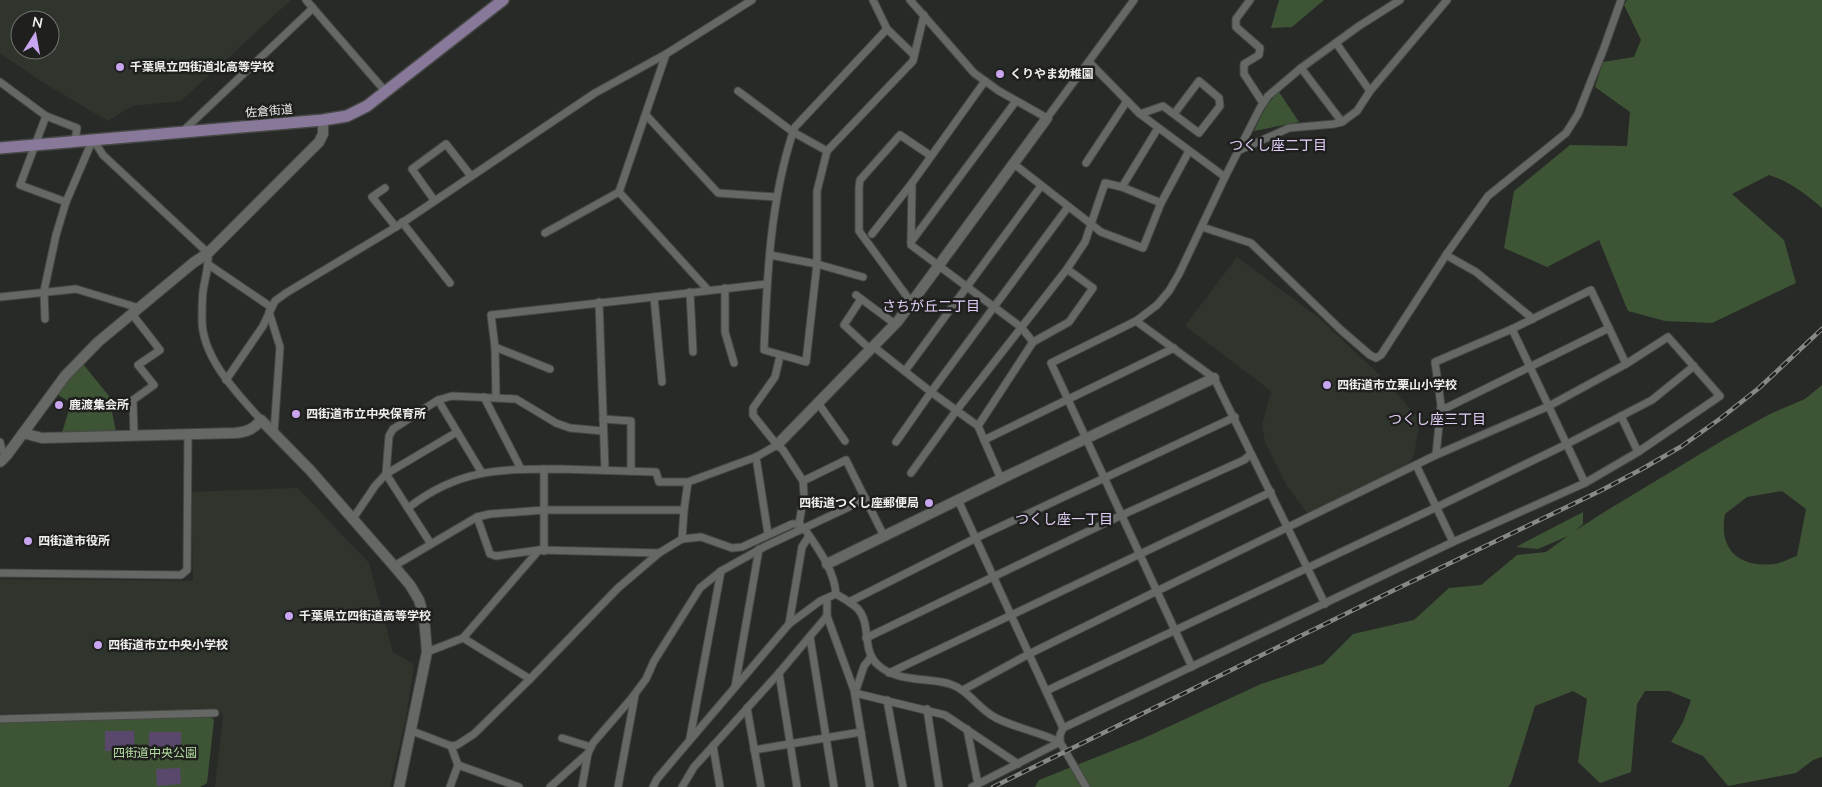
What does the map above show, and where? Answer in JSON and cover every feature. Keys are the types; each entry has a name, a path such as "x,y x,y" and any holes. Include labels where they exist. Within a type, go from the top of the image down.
{"main road":[{"name":"佐倉街道","path":"0,148 323,120 356,112 503,0"}],"street":[{"path":"226,380 263,326 275,301 286,293 399,224 595,93 666,54 752,0"},
{"path":"874,0 887,29 914,56"},
{"path":"910,0 974,73 1016,101 1047,118"},
{"path":"408,508 435,489 464,478 498,470 544,469 656,472 659,482 688,482 756,457 777,445 895,324 1134,0"},
{"path":"1250,0 1236,19 1236,27 1260,48 1259,54 1244,64 1244,74 1263,103"},
{"path":"1192,667 1051,363 1136,321 1157,305 1169,291 1225,177 1268,96 1336,42 1400,0"},
{"path":"1240,150 1288,128 1342,122 1357,112 1370,91 1447,0"},
{"path":"1202,227 1251,243 1341,330 1376,358 1381,355 1446,255 1488,196 1566,133 1578,114 1604,48 1620,0"},
{"path":"181,132 312,3 386,91"},
{"path":"887,29 795,127 793,132 776,197 767,284 764,350 780,356 806,362 817,264 817,191 828,151 913,61 924,15"},
{"path":"1336,42 1370,91"},
{"path":"545,233 618,192 666,54"},
{"path":"1089,62 1140,114 1225,177"},
{"path":"1301,68 1342,122"},
{"path":"872,234 912,183 985,81"},
{"path":"1140,114 1163,106 1199,133 1220,106 1219,98 1199,81 1174,114"},
{"path":"0,82 46,116 77,128 75,141"},
{"path":"738,91 793,132 828,151"},
{"path":"911,242 1016,101"},
{"path":"1086,163 1127,101"},
{"path":"646,115 718,193 776,197"},
{"path":"46,116 20,185 66,202"},
{"path":"4,458 65,376 98,342 208,253 319,142 323,134 323,120"},
{"path":"1122,187 1158,128"},
{"path":"911,302 859,231 858,188 860,180 900,135 931,156"},
{"path":"93,140 103,155 208,253 209,265 203,291 202,321 209,348 226,380 261,420 310,470 410,585 419,600 424,617 427,652 399,787"},
{"path":"45,319 44,291 56,235 66,202 93,140"},
{"path":"434,200 412,169 446,144 471,176"},
{"path":"1014,164 1101,232 1143,248 1161,203 1190,151"},
{"path":"912,183 911,244 1021,327 1034,342"},
{"path":"912,473 956,411 1067,269 1085,242 1105,183 1122,187 1161,203"},
{"path":"905,371 1041,186"},
{"path":"385,188 372,197 399,224 450,283"},
{"path":"618,192 708,290"},
{"path":"896,442 1068,207"},
{"path":"1446,255 1476,272 1534,319"},
{"path":"770,256 817,264 864,277"},
{"path":"209,265 270,310 280,347 274,433"},
{"path":"978,426 1034,342 1069,322 1093,288 1067,269"},
{"path":"496,398 495,347 491,315 767,284"},
{"path":"725,288 725,332 734,362"},
{"path":"0,297 76,289 136,311 160,350 138,365 154,385 133,400 134,436"},
{"path":"1436,455 1440,411 1435,362 1534,319 1591,290 1626,364"},
{"path":"690,292 693,352"},
{"path":"654,297 662,382"},
{"path":"895,324 858,297 844,325 872,348 978,426 1001,479"},
{"path":"599,302 605,470"},
{"path":"1136,321 1214,378 1289,527 1325,604"},
{"path":"1440,411 1609,328"},
{"path":"1512,329 1585,483"},
{"path":"963,690 1029,654 1436,455 1549,406 1626,364 1668,337 1720,396 1638,452 1585,483 1453,542 1063,728"},
{"path":"495,347 550,369"},
{"path":"984,440 1174,348"},
{"path":"780,356 775,377 753,408 753,415 783,450 803,480 802,526 827,564 835,580 836,594"},
{"path":"1046,691 1437,507 1566,444 1652,400 1694,366"},
{"path":"827,564 1214,378"},
{"path":"430,544 386,474 389,436 393,428 438,400 452,396 516,399 556,423 570,428 603,432"},
{"path":"484,397 521,469"},
{"path":"438,400 482,473"},
{"path":"818,403 845,441"},
{"path":"1621,416 1638,452"},
{"path":"848,602 976,538 1234,417"},
{"path":"602,419 631,421 631,471"},
{"path":"23,433 42,438 245,432 255,427 261,420"},
{"path":"352,520 375,486 386,474 457,432"},
{"path":"0,573 181,575 187,570 188,435"},
{"path":"0,442 4,458"},
{"path":"866,638 1244,460 1251,454"},
{"path":"756,457 768,534"},
{"path":"803,480 846,460 884,536"},
{"path":"1416,465 1453,542"},
{"path":"427,652 463,638 541,551 544,469"},
{"path":"682,539 688,482"},
{"path":"889,672 1271,492"},
{"path":"550,787 590,750 636,692 700,588 721,571 759,549 802,526 866,499"},
{"path":"958,500 1063,728 1060,742"},
{"path":"394,566 478,517 490,514 544,510 684,510"},
{"path":"478,517 490,554 496,556 541,551 659,553"},
{"path":"412,731 451,746 457,745 474,734 618,588 659,553 682,539 701,537 732,548 742,547 792,524 802,526"},
{"path":"789,624 802,547 809,536"},
{"path":"735,687 759,549"},
{"path":"690,740 721,571"},
{"path":"836,594 858,609 863,618 869,655 878,665 889,672 914,679 949,684 963,690 996,718 1060,742 1086,787"},
{"path":"653,787 657,779 789,624 820,601 836,594"},
{"path":"828,598 828,616 855,693 870,787"},
{"path":"683,787 694,767 828,616"},
{"path":"810,637 834,787"},
{"path":"463,638 530,679"},
{"path":"855,693 864,666 871,657"},
{"path":"779,673 797,787"},
{"path":"618,787 636,692"},
{"path":"855,693 946,715 1018,764"},
{"path":"887,700 903,787"},
{"path":"747,708 761,787"},
{"path":"927,709 940,787"},
{"path":"0,719 215,713"},
{"path":"967,729 975,786 1060,742"},
{"path":"754,750 861,732"},
{"path":"562,738 590,750"},
{"path":"450,787 458,766 451,746"},
{"path":"712,746 720,787"},
{"path":"582,787 590,750"},
{"path":"458,766 519,787"}],"shaded area":[{"name":"千葉県立四街道北高等学校","path":"0,0 291,0 181,101 132,106 108,121 42,82 10,60 60,60 60,10 10,10 10,60 0,53"},
{"name":"四街道市立栗山小学校","path":"1237,257 1318,317 1385,380 1420,420 1414,455 1408,464 1307,513 1287,486 1265,442 1262,425 1271,391 1185,326"},
{"name":"千葉県立四街道高等学校","path":"298,488 369,563 393,652 414,664 406,718 390,787 215,787 223,715 219,710 0,714 0,579 193,581 191,492"},
{"path":"105,731 134,731 135,751 105,751"},
{"path":"149,732 181,732 181,752 149,752"},
{"path":"180,768 181,784 157,786 156,769"}],"green space":[{"path":"1279,0 1324,0 1292,27 1271,28"},
{"path":"1627,0 1822,0 1822,208 1804,193 1769,175 1732,194 1784,240 1796,283 1712,323 1665,321 1628,311 1599,240 1547,267 1504,248 1514,191 1570,145 1627,146 1630,112 1595,87 1603,62 1634,57 1641,40 1624,5"},
{"path":"1279,92 1299,122 1254,131 1267,105"},
{"path":"83,364 109,396 116,432 61,436 71,403 57,394 61,384"},
{"path":"1822,385 1822,757 1813,760 1796,773 1728,786 1703,756 1671,742 1683,722 1691,700 1669,691 1645,691 1637,704 1631,772 1600,783 1578,762 1587,699 1573,691 1535,706 1511,783 1508,787 1035,787 1039,780 1142,739 1261,684 1323,664 1353,634 1414,620 1449,588 1481,585 1517,555 1546,552 1568,536 1538,549 1516,547 1583,512 1583,524 1575,531 1725,439 1770,414 1805,399","holes":["1782,491 1806,509 1797,556 1778,563 1751,563 1742,559 1734,554 1725,538 1725,514 1747,497"]},
{"name":"四街道中央公園","path":"211,717 214,720 207,783 200,787 0,787 0,722"}],"railway":[{"path":"993,787 1642,469 1682,446 1721,418 1759,388 1822,329"}],"place":[{"name":"千葉県立四街道北高等学校","path":"120,67"},
{"name":"くりやま幼稚園","path":"1000,74"},
{"name":"四街道市立栗山小学校","path":"1327,385"},
{"name":"鹿渡集会所","path":"59,405"},
{"name":"四街道市立中央保育所","path":"296,414"},
{"name":"四街道つくし座郵便局","path":"929,503"},
{"name":"四街道市役所","path":"28,541"},
{"name":"千葉県立四街道高等学校","path":"289,616"},
{"name":"四街道市立中央小学校","path":"98,645"}],"district":[{"name":"つくし座二丁目","path":"1278,145"},
{"name":"さちが丘二丁目","path":"931,306"},
{"name":"つくし座三丁目","path":"1437,419"},
{"name":"つくし座一丁目","path":"1064,519"}]}
